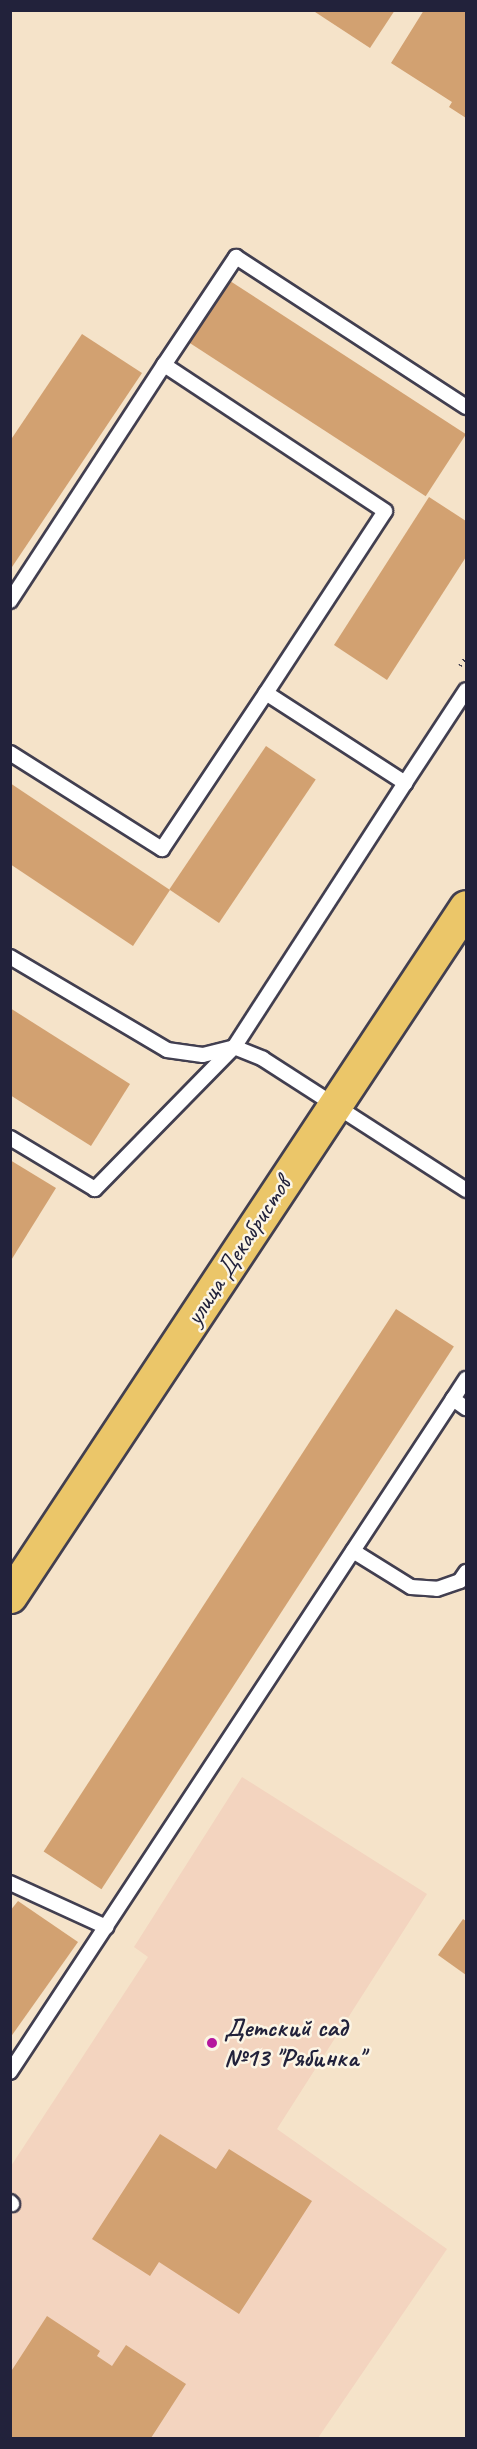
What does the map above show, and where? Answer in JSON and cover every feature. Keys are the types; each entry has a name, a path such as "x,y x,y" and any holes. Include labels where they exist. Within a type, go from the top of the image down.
{"main road":[{"name":"улица Декабристов","path":"10,1596 466,907"}],"lane":[{"path":"10,601 236,256 466,407"},
{"path":"10,753 162,849 385,511 164,365"},
{"path":"10,1138 95,1189 234,1047 466,690"},
{"path":"266,693 405,783"},
{"path":"10,957 167,1050 203,1055 234,1047 263,1059 466,1190"},
{"path":"10,2072 466,1379"},
{"path":"453,1399 466,1408"},
{"path":"353,1551 411,1587 437,1589 460,1581 466,1572"},
{"path":"10,1883 106,1927"}],"shaded area":[{"name":"Детский сад №13 \"Рябинка\"","path":"242,1777 427,1894 277,2129 447,2249 318,2438 11,2438 11,2166 148,1957 134,1947"}],"building":[{"path":"312,10 395,10 370,48"},
{"path":"424,10 466,10 466,118 449,107 452,102 391,63"},
{"path":"227,279 466,434 426,496 187,341"},
{"path":"82,334 142,373 10,570 10,441"},
{"path":"429,497 466,521 466,557 387,680 334,645"},
{"path":"266,746 316,780 219,923 169,889"},
{"path":"10,783 170,890 133,946 10,864"},
{"path":"10,1008 130,1084 91,1146 10,1095"},
{"path":"10,1160 56,1188 10,1262"},
{"path":"396,1309 454,1347 101,1889 44,1852"},
{"path":"18,1901 78,1942 10,2038 10,1911"},
{"path":"463,1919 466,1921 466,1975 438,1955"},
{"path":"160,2134 216,2169 229,2149 312,2201 239,2314 159,2262 150,2276 92,2239"},
{"path":"47,2316 100,2351 97,2356 112,2366 126,2345 186,2384 151,2438 10,2438 10,2373"}],"place":[{"name":"Детский сад №13 \"Рябинка\"","path":"212,2043"}]}
